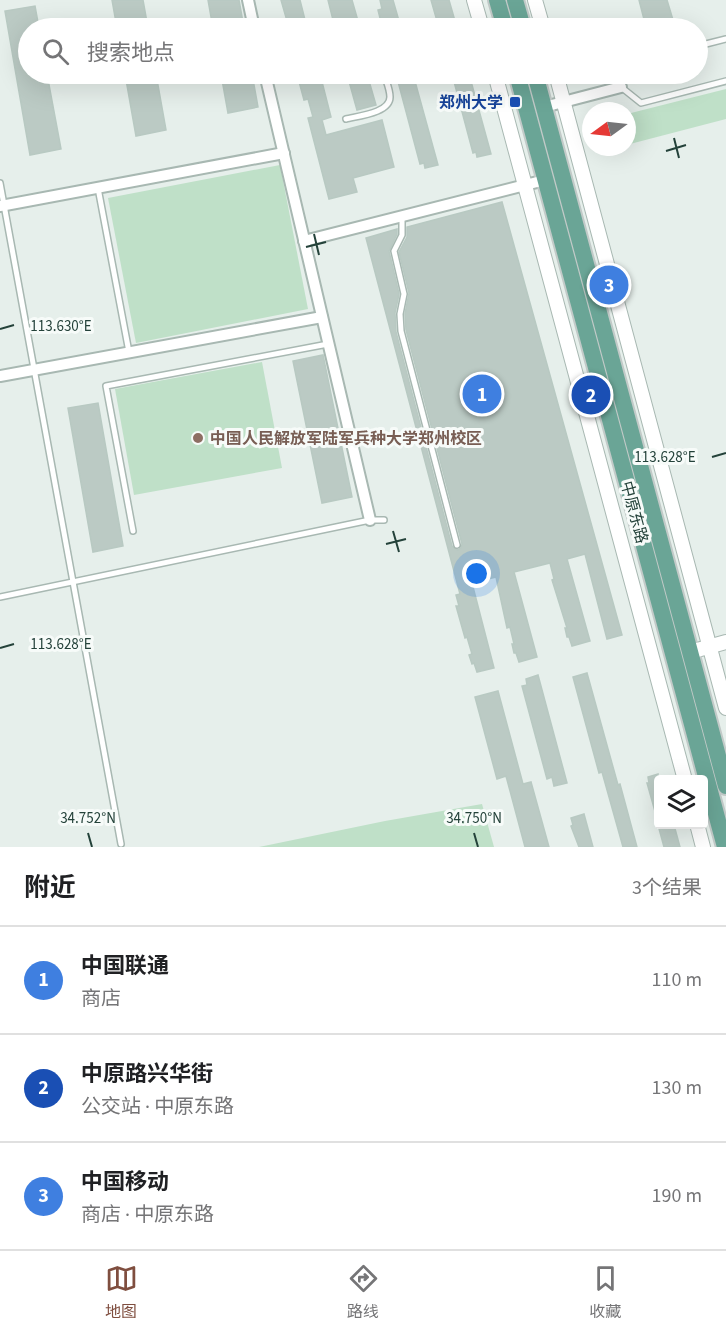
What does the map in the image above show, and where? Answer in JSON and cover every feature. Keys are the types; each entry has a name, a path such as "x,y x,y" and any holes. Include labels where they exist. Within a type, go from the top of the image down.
{"main road":[{"path":"497,0 502,18"},
{"path":"515,0 520,18"},
{"name":"中原东路","path":"520,84 725,847"},
{"name":"中原东路","path":"538,84 726,786"}],"street":[{"path":"248,0 252,18"},
{"path":"474,0 479,18"},
{"path":"535,0 540,18"},
{"path":"267,84 370,520"},
{"path":"498,84 684,775"},
{"path":"559,84 726,708"},
{"path":"544,107 621,87"},
{"path":"2,206 284,153"},
{"path":"304,241 545,180"},
{"path":"0,376 322,317"},
{"path":"690,652 726,642"},
{"path":"698,829 703,847"}],"lane":[{"path":"708,44 726,39"},
{"path":"622,84 621,87 641,103 726,81"},
{"path":"346,119 381,110 386,106 390,101 387,84"},
{"path":"0,183 2,206 35,370 121,844"},
{"path":"98,188 129,352"},
{"path":"402,216 402,235 394,251 404,294 400,315 401,331 457,545"},
{"path":"133,531 106,386 329,344"},
{"path":"0,597 370,520 384,520"}],"green space":[{"path":"726,89 726,119 636,142 636,112"},
{"path":"280,165 308,309 136,343 108,198"},
{"path":"262,362 282,468 134,495 115,389"},
{"path":"482,804 494,847 259,847 385,821"}],"building":[{"path":"112,0 143,0 146,18 115,18"},
{"path":"208,0 239,0 242,18 211,18"},
{"path":"281,0 300,0 304,18 286,18"},
{"path":"328,0 352,0 357,18 332,18"},
{"path":"380,0 393,0 398,18 380,18 378,10 382,9"},
{"path":"431,0 449,0 454,18 436,18"},
{"path":"639,0 667,0 672,18 644,18"},
{"path":"35,6 37,18 18,18 18,84 49,84 61,149 30,155 5,11"},
{"path":"127,84 158,84 166,130 136,136"},
{"path":"223,84 254,84 258,107 228,113"},
{"path":"300,84 323,84 331,117 322,120 326,135 382,120 394,167 353,178 357,192 329,199 308,118 313,117 308,99 304,100"},
{"path":"350,84 370,84 376,105 357,110"},
{"path":"399,84 416,84 438,165 425,168 424,163 420,164"},
{"path":"455,84 472,84 491,154 477,157 476,152 473,153"},
{"path":"502,202 622,635 607,639 585,554 567,559 590,641 572,646 567,637 565,628 567,628 552,580 554,579 550,563 514,572 537,657 519,662 514,653 510,627 507,628 496,577 472,583 494,668 477,672 469,655 472,654 456,606 459,606 456,595 460,594 366,238 397,229 389,251 399,294 395,313 396,332 452,546 458,550 462,544 406,330 405,314 409,293 399,252 407,237 407,227"},
{"path":"323,355 352,497 322,503 293,361"},
{"path":"98,403 123,546 93,552 68,408"},
{"path":"587,673 637,847 623,847 602,772 599,773 573,677"},
{"path":"538,675 567,783 554,786 552,777 547,779 522,686 527,685 526,679"},
{"path":"498,691 523,784 531,782 549,847 525,847 506,776 497,779 475,697"},
{"path":"654,775 654,808 647,783 649,783 648,777"},
{"path":"584,814 593,847 579,847 571,826 573,825 571,818"},
{"path":"659,829 675,829 680,847 664,847"}],"place":[{"name":"郑州大学","path":"515,102"},
{"name":"中国移动","path":"609,285"},
{"name":"中国联通","path":"482,394"},
{"name":"中原路兴华街","path":"591,395"},
{"name":"中国人民解放军陆军兵种大学郑州校区","path":"198,438"}]}
